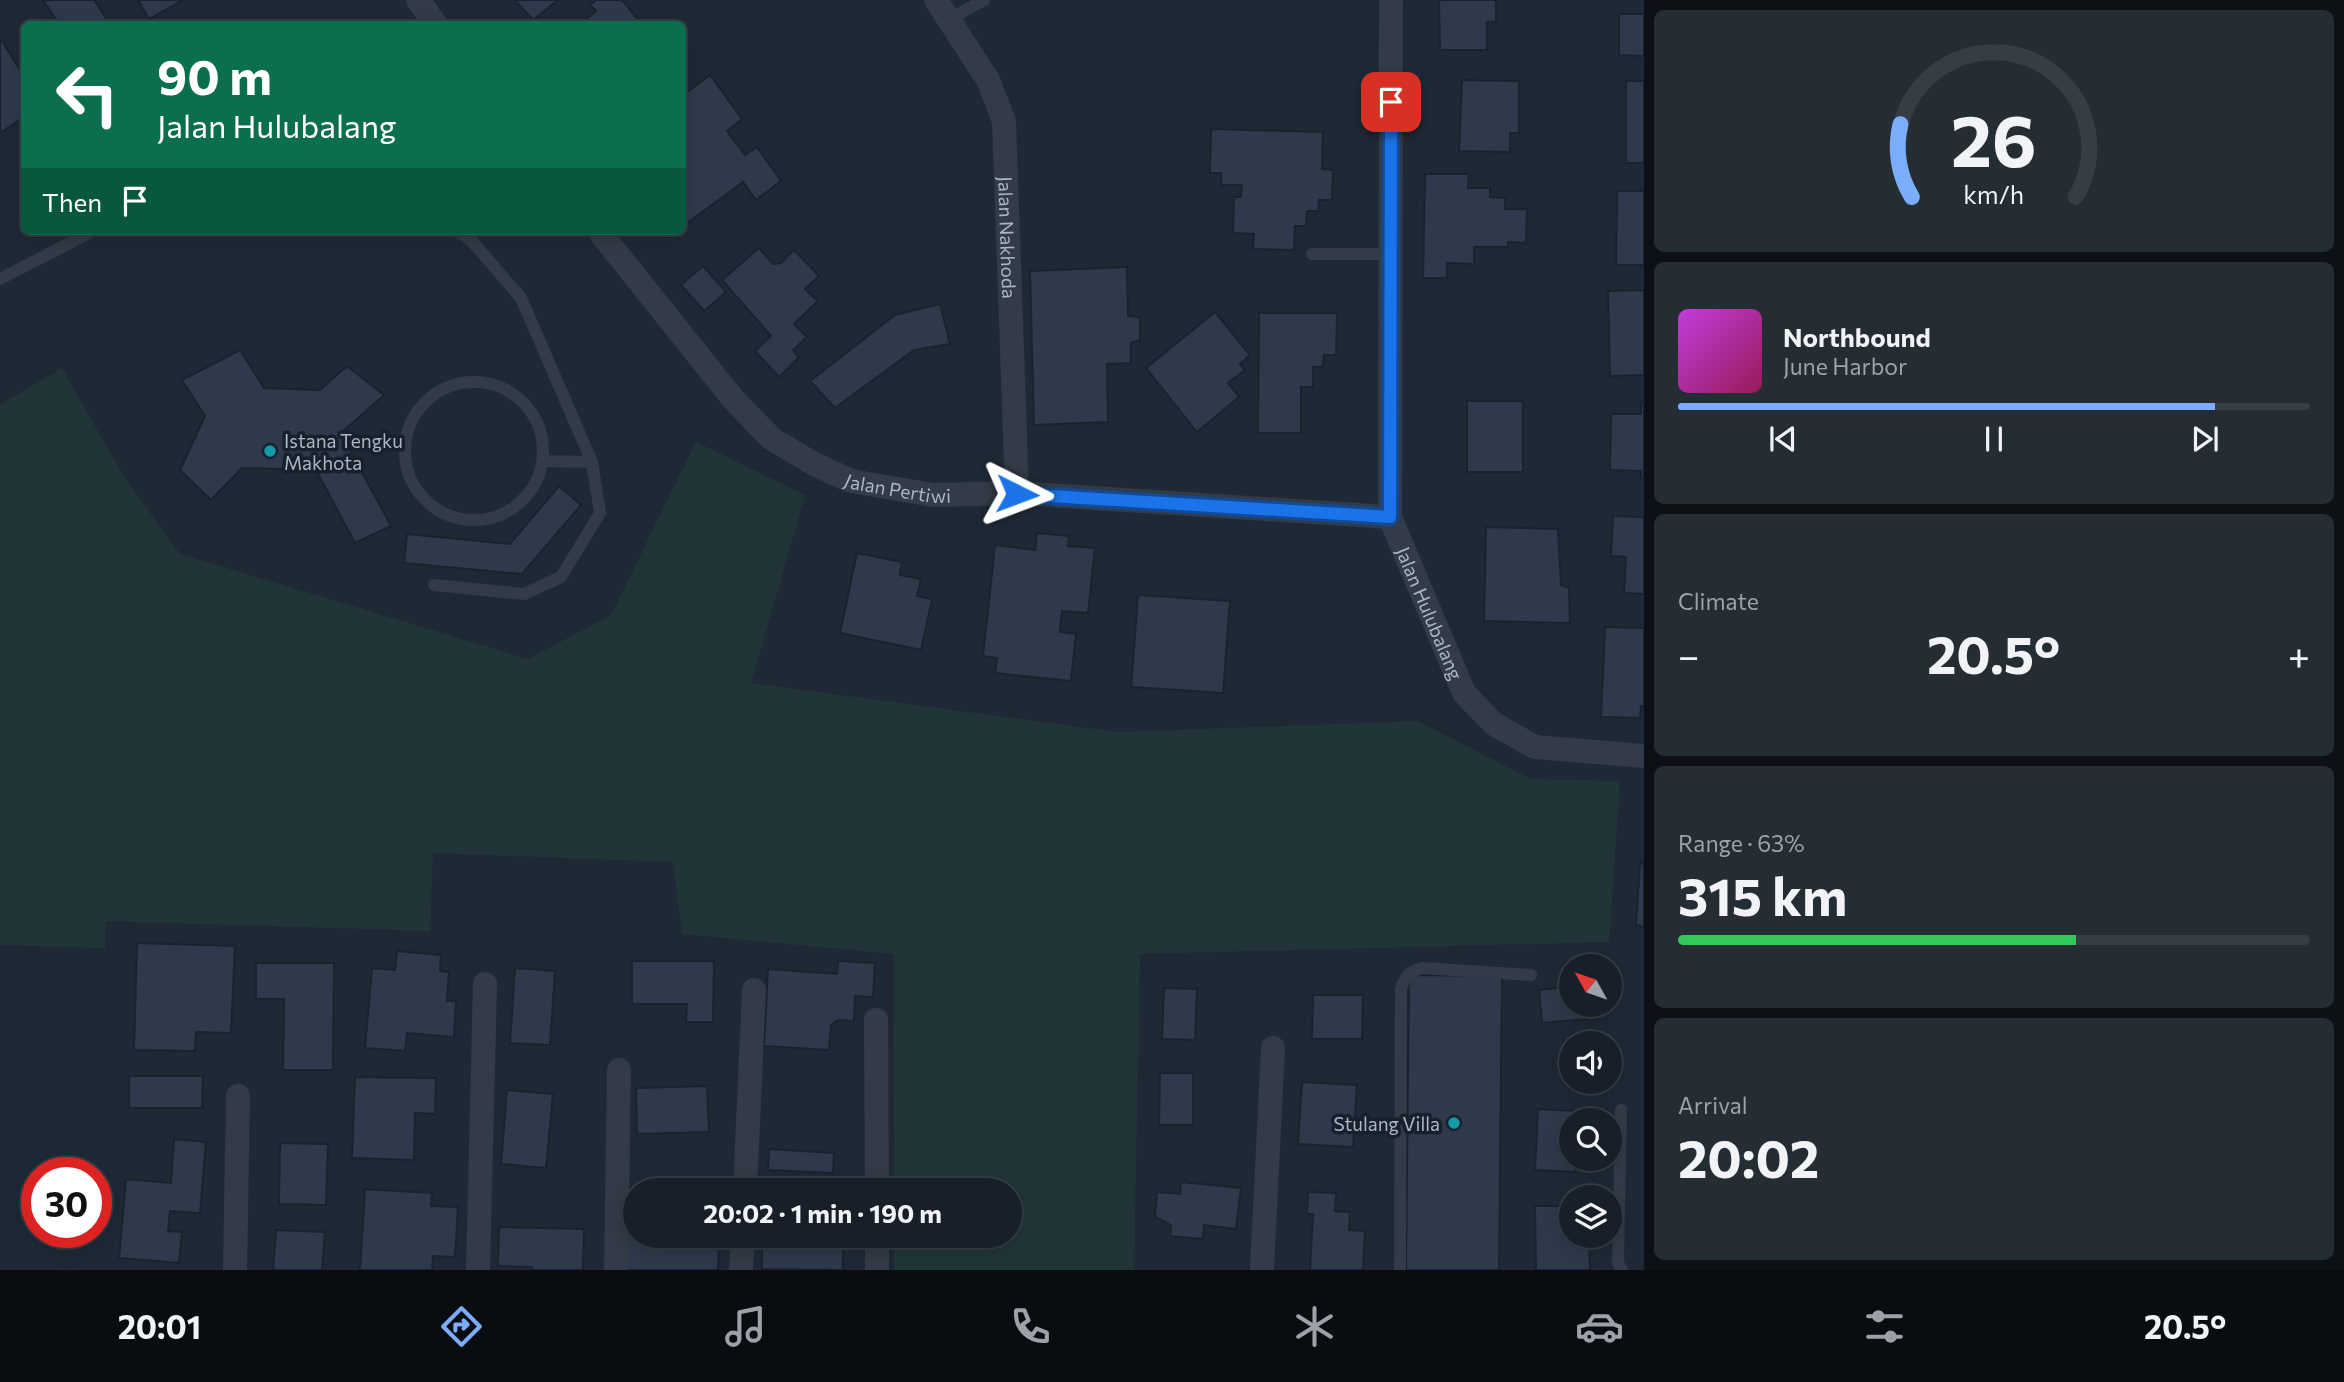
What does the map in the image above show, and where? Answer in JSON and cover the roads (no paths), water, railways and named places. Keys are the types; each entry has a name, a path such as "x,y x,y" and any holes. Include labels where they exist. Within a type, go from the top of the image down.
{"street":[{"path":"418,0 433,21"},
{"name":"Jalan Hulubalang","path":"1391,0 1390,517 1464,693 1494,724 1535,747 1644,756"},
{"name":"Jalan Nakhoda","path":"942,10 988,80 1004,121 1017,494"},
{"name":"Jalan Pertiwi","path":"602,235 733,399 772,439 814,464 851,481 933,495 1017,494 1390,517"},
{"path":"478,1270 485,984"},
{"path":"746,1178 754,990"},
{"path":"876,1020 877,1178"},
{"path":"1262,1270 1273,1048"},
{"path":"616,1270 619,1070"},
{"path":"235,1270 238,1096"},
{"path":"741,1270 742,1248"},
{"path":"877,1248 877,1270"}],"lane":[{"path":"942,10 984,0"},
{"path":"0,279 85,235"},
{"path":"434,585 524,594 561,577 600,513 592,461 521,298 471,240 463,235"},
{"path":"1312,254 1390,254"},
{"path":"463,382 484,382 505,388 523,401 536,418 542,439 543,461 535,483 520,503 500,515 476,520 452,517 430,505 414,487 405,465 405,441 411,420 425,402 442,389 463,382"},
{"path":"543,461 592,461"},
{"path":"1400,1270 1401,989 1404,979 1412,971 1422,968 1437,972 1531,975"},
{"path":"1620,1171 1618,1263 1622,1270"}],"place":[{"name":"Istana Tengku Makhota","path":"270,451"},
{"name":"Stulang Villa","path":"1454,1123"}]}
